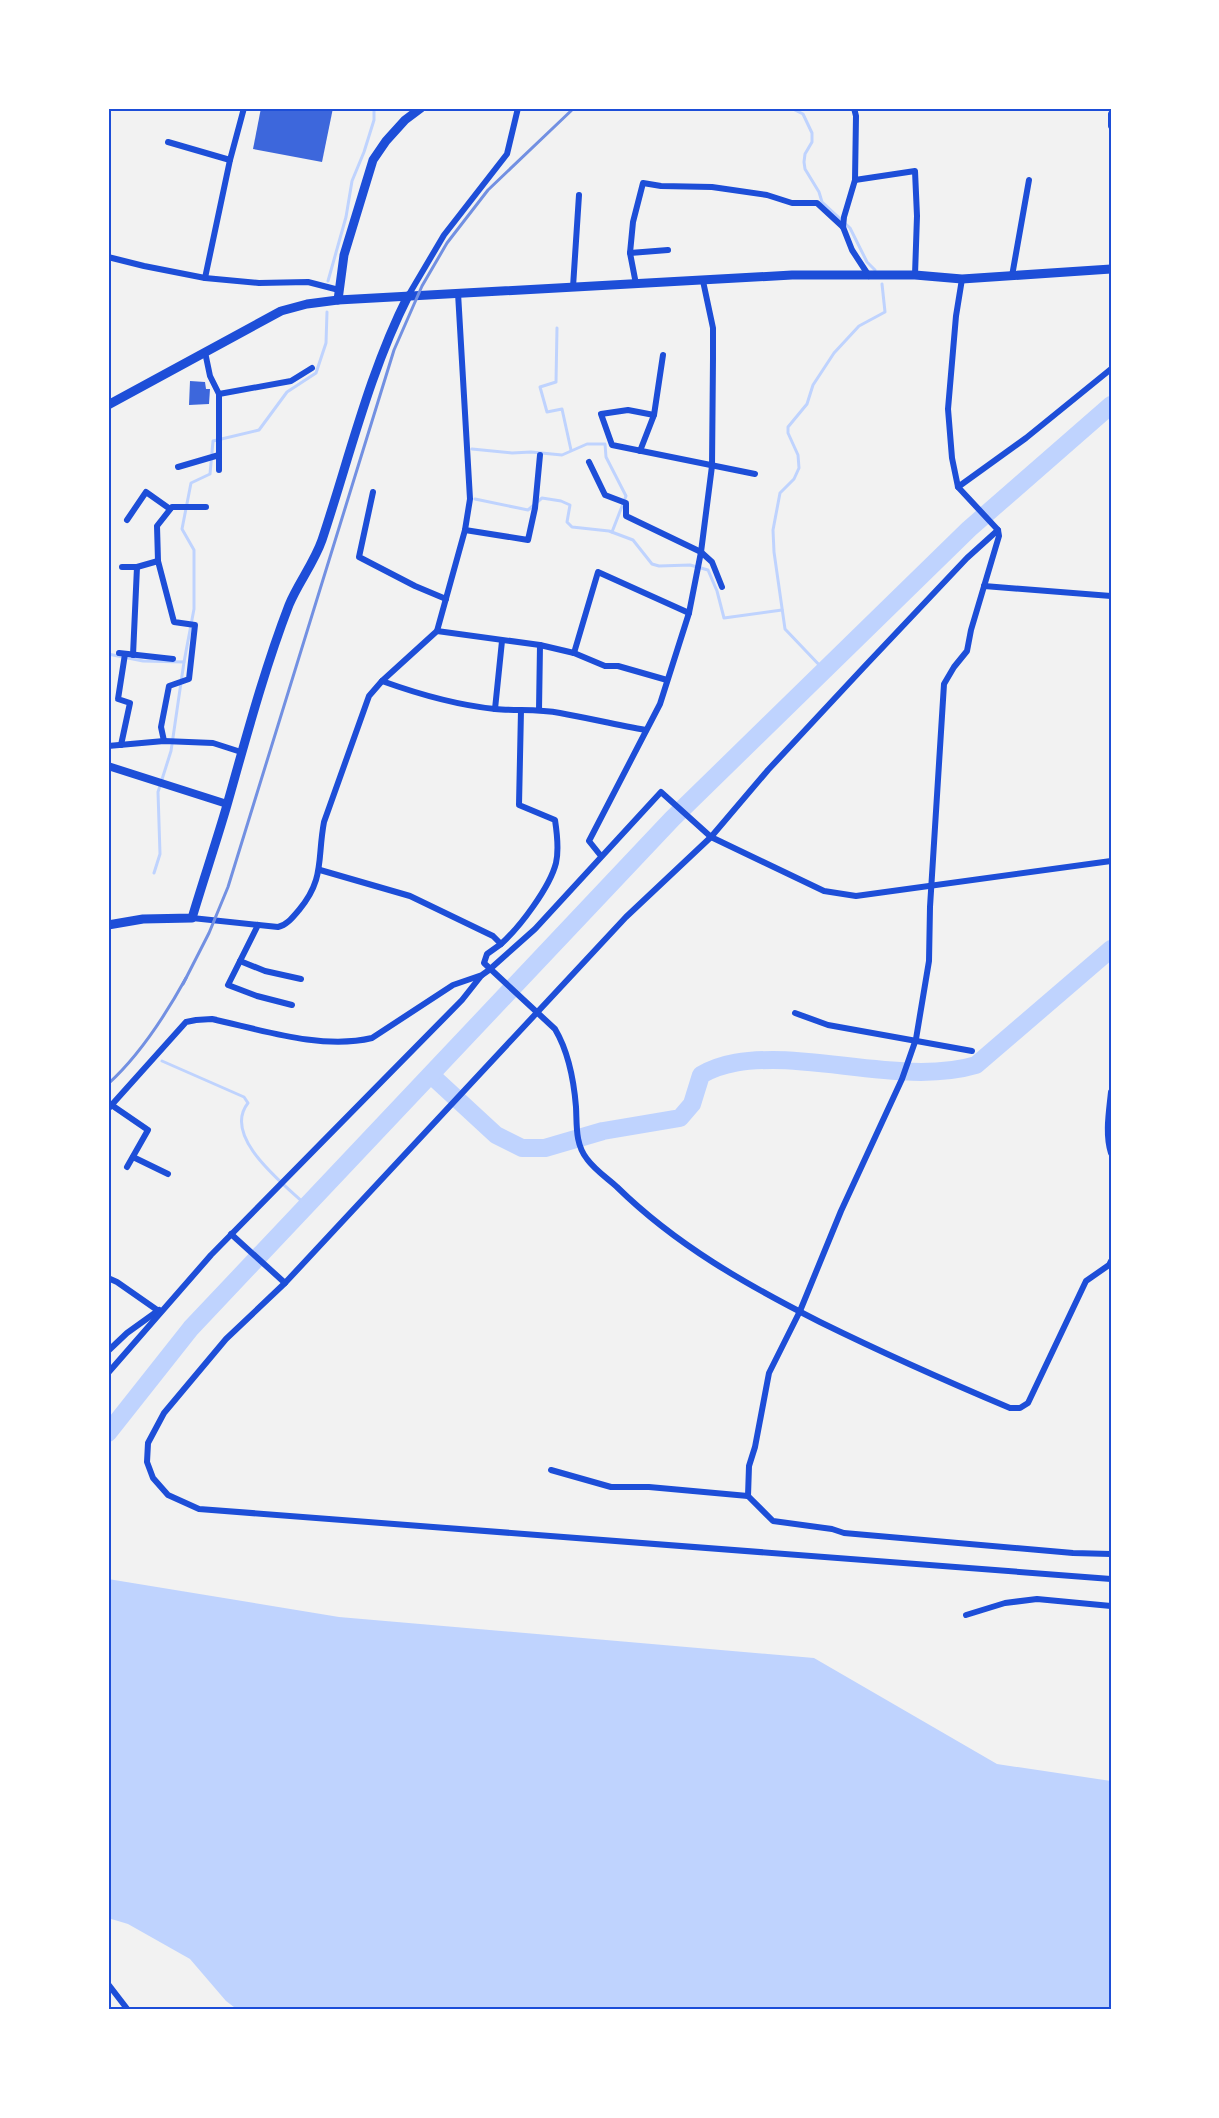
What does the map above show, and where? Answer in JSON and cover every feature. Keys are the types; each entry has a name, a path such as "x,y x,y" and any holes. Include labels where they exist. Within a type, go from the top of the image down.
{"main road":[{"path":"338,300 345,255 373,160 405,120 421,108"},
{"path":"108,405 281,311 307,304 338,300 792,274 962,279 1111,269"},
{"path":"108,925 143,919 192,918 241,752 289,606 299,582 321,544 374,378 391,330 408,296"}],"street":[{"path":"204,278 244,108"},
{"path":"408,296 444,235 507,154 518,108"},
{"path":"843,227 855,180 854,108"},
{"path":"1111,114 1111,126"},
{"path":"168,142 230,160"},
{"path":"855,180 915,171 917,216 915,276"},
{"path":"1012,276 1029,180"},
{"path":"636,284 630,253 633,222 643,183 661,186 712,187 767,195 792,203 817,203 843,227 852,250 869,276"},
{"path":"573,287 579,195"},
{"path":"630,253 668,250"},
{"path":"108,257 204,278 259,283 308,282 339,290"},
{"path":"748,1496 749,1466 755,1447 769,1373 800,1311 841,1211 902,1079 916,1039 929,962 930,907 944,684 967,651 970,630 999,536 998,530 958,488 952,458 948,409 962,279"},
{"path":"601,856 590,841 660,704 688,613 701,552 712,466 713,327 703,280"},
{"path":"192,918 278,927 289,921 308,900 319,877 320,843 324,822 369,696 382,681 437,632 465,530 470,499 458,293"},
{"path":"205,352 210,376 219,394 219,470"},
{"path":"640,451 654,415 663,355"},
{"path":"219,394 291,381 312,368"},
{"path":"958,488 1018,444 1111,369"},
{"path":"654,415 628,410 601,414 612,445 755,474"},
{"path":"178,468 219,455"},
{"path":"465,530 528,540 535,508 540,455"},
{"path":"589,462 605,495 626,503 626,516 701,552 712,562 722,587"},
{"path":"127,520 146,492 170,509"},
{"path":"373,492 358,557 446,599"},
{"path":"164,741 161,727 169,686 189,679 195,625 174,622 158,561 157,525 172,507 206,507"},
{"path":"998,530 967,558 864,667 768,770 711,837 626,917 285,1283 226,1340 164,1413 148,1443 147,1462 153,1478 168,1495 199,1509 1111,1579"},
{"path":"122,567 137,567 158,561"},
{"path":"133,655 137,567"},
{"path":"574,653 598,572 688,613"},
{"path":"984,586 1111,596"},
{"path":"437,632 540,645 574,653 605,666 618,666 667,680"},
{"path":"495,709 502,641"},
{"path":"539,710 540,645"},
{"path":"121,745 130,703 118,699 122,654 173,659"},
{"path":"382,681 413,692 495,709 539,710 646,730"},
{"path":"521,710 519,805 555,820 556,863 534,905 511,934 487,954 484,963 555,1029 562,1041 572,1086 580,1146 587,1159 641,1211 688,1246 757,1290 887,1355 1010,1408 1020,1408 1028,1403 1086,1281 1109,1265 1111,1261"},
{"path":"108,746 164,741 213,743 241,752"},
{"path":"108,766 227,804"},
{"path":"108,1373 160,1311 231,1234 462,1000 482,975 535,929 661,792 711,837 824,891 856,896 1111,861"},
{"path":"108,861 108,899"},
{"path":"320,870 410,896 493,936 501,944"},
{"path":"258,925 228,985 257,996 292,1005"},
{"path":"240,961 265,971 301,979"},
{"path":"127,1167 148,1130 110,1107 186,1022 212,1019 311,1040 357,1041 372,1038 453,985 482,975"},
{"path":"795,1013 828,1024 972,1051"},
{"path":"1111,1092 1108,1119 1111,1153"},
{"path":"133,1157 168,1174"},
{"path":"231,1234 285,1283"},
{"path":"108,1278 160,1311"},
{"path":"108,1350 127,1333 160,1311"},
{"path":"551,1470 611,1487 649,1487 748,1496 773,1521 832,1529 844,1533 1073,1553 1111,1554"},
{"path":"966,1615 1005,1603 1037,1599 1111,1606"},
{"path":"108,1984 128,2010"}],"water":[{"path":"108,1579 339,1617 814,1658 997,1764 1111,1781 1111,2010 238,2010 226,2001 190,1959 128,1924 108,1918"}],"building":[{"path":"261,108 333,108 322,162 253,149"},
{"path":"190,381 205,382 206,389 210,389 209,404 189,405"}],"waterway":[{"path":"328,281 346,217 352,181 374,120 374,108"},
{"path":"791,108 803,114 812,133 812,142 805,154 805,169 819,192 822,202 850,228 867,262 875,270"},
{"path":"824,670 785,629 773,530 780,493 794,479 799,468 798,455 788,433 788,427 807,404 813,385 834,353 859,326 885,312 882,284"},
{"path":"184,662 194,609 194,550 182,529 191,483 210,474 213,441 259,430 287,392 316,373 326,343 327,312"},
{"path":"557,328 556,382 540,387 547,412 562,409 571,450"},
{"path":"108,1433 191,1328 672,819 969,529 1111,405"},
{"path":"472,449 562,455 587,444 605,444 606,457 626,496 612,532"},
{"path":"475,499 528,510 542,498 561,501 570,505 567,522 572,527 609,531 633,540 652,564 659,566 690,565 708,570 717,591 724,618 782,610"},
{"path":"108,654 143,661 184,662 171,751 158,792 160,854 154,873"},
{"path":"431,1075 496,1135 522,1148 545,1148 603,1131 680,1118 692,1104 701,1075 718,1067 745,1061 797,1061 928,1072 976,1065 1111,949"},
{"path":"162,1061 244,1097 248,1103 242,1116 243,1130 249,1145 272,1173 307,1206"}],"railway":[{"path":"183,984 209,933 228,887 394,350 422,286 447,243 488,190 574,108"},
{"path":"108,1084 131,1061 151,1034 186,978"}]}
